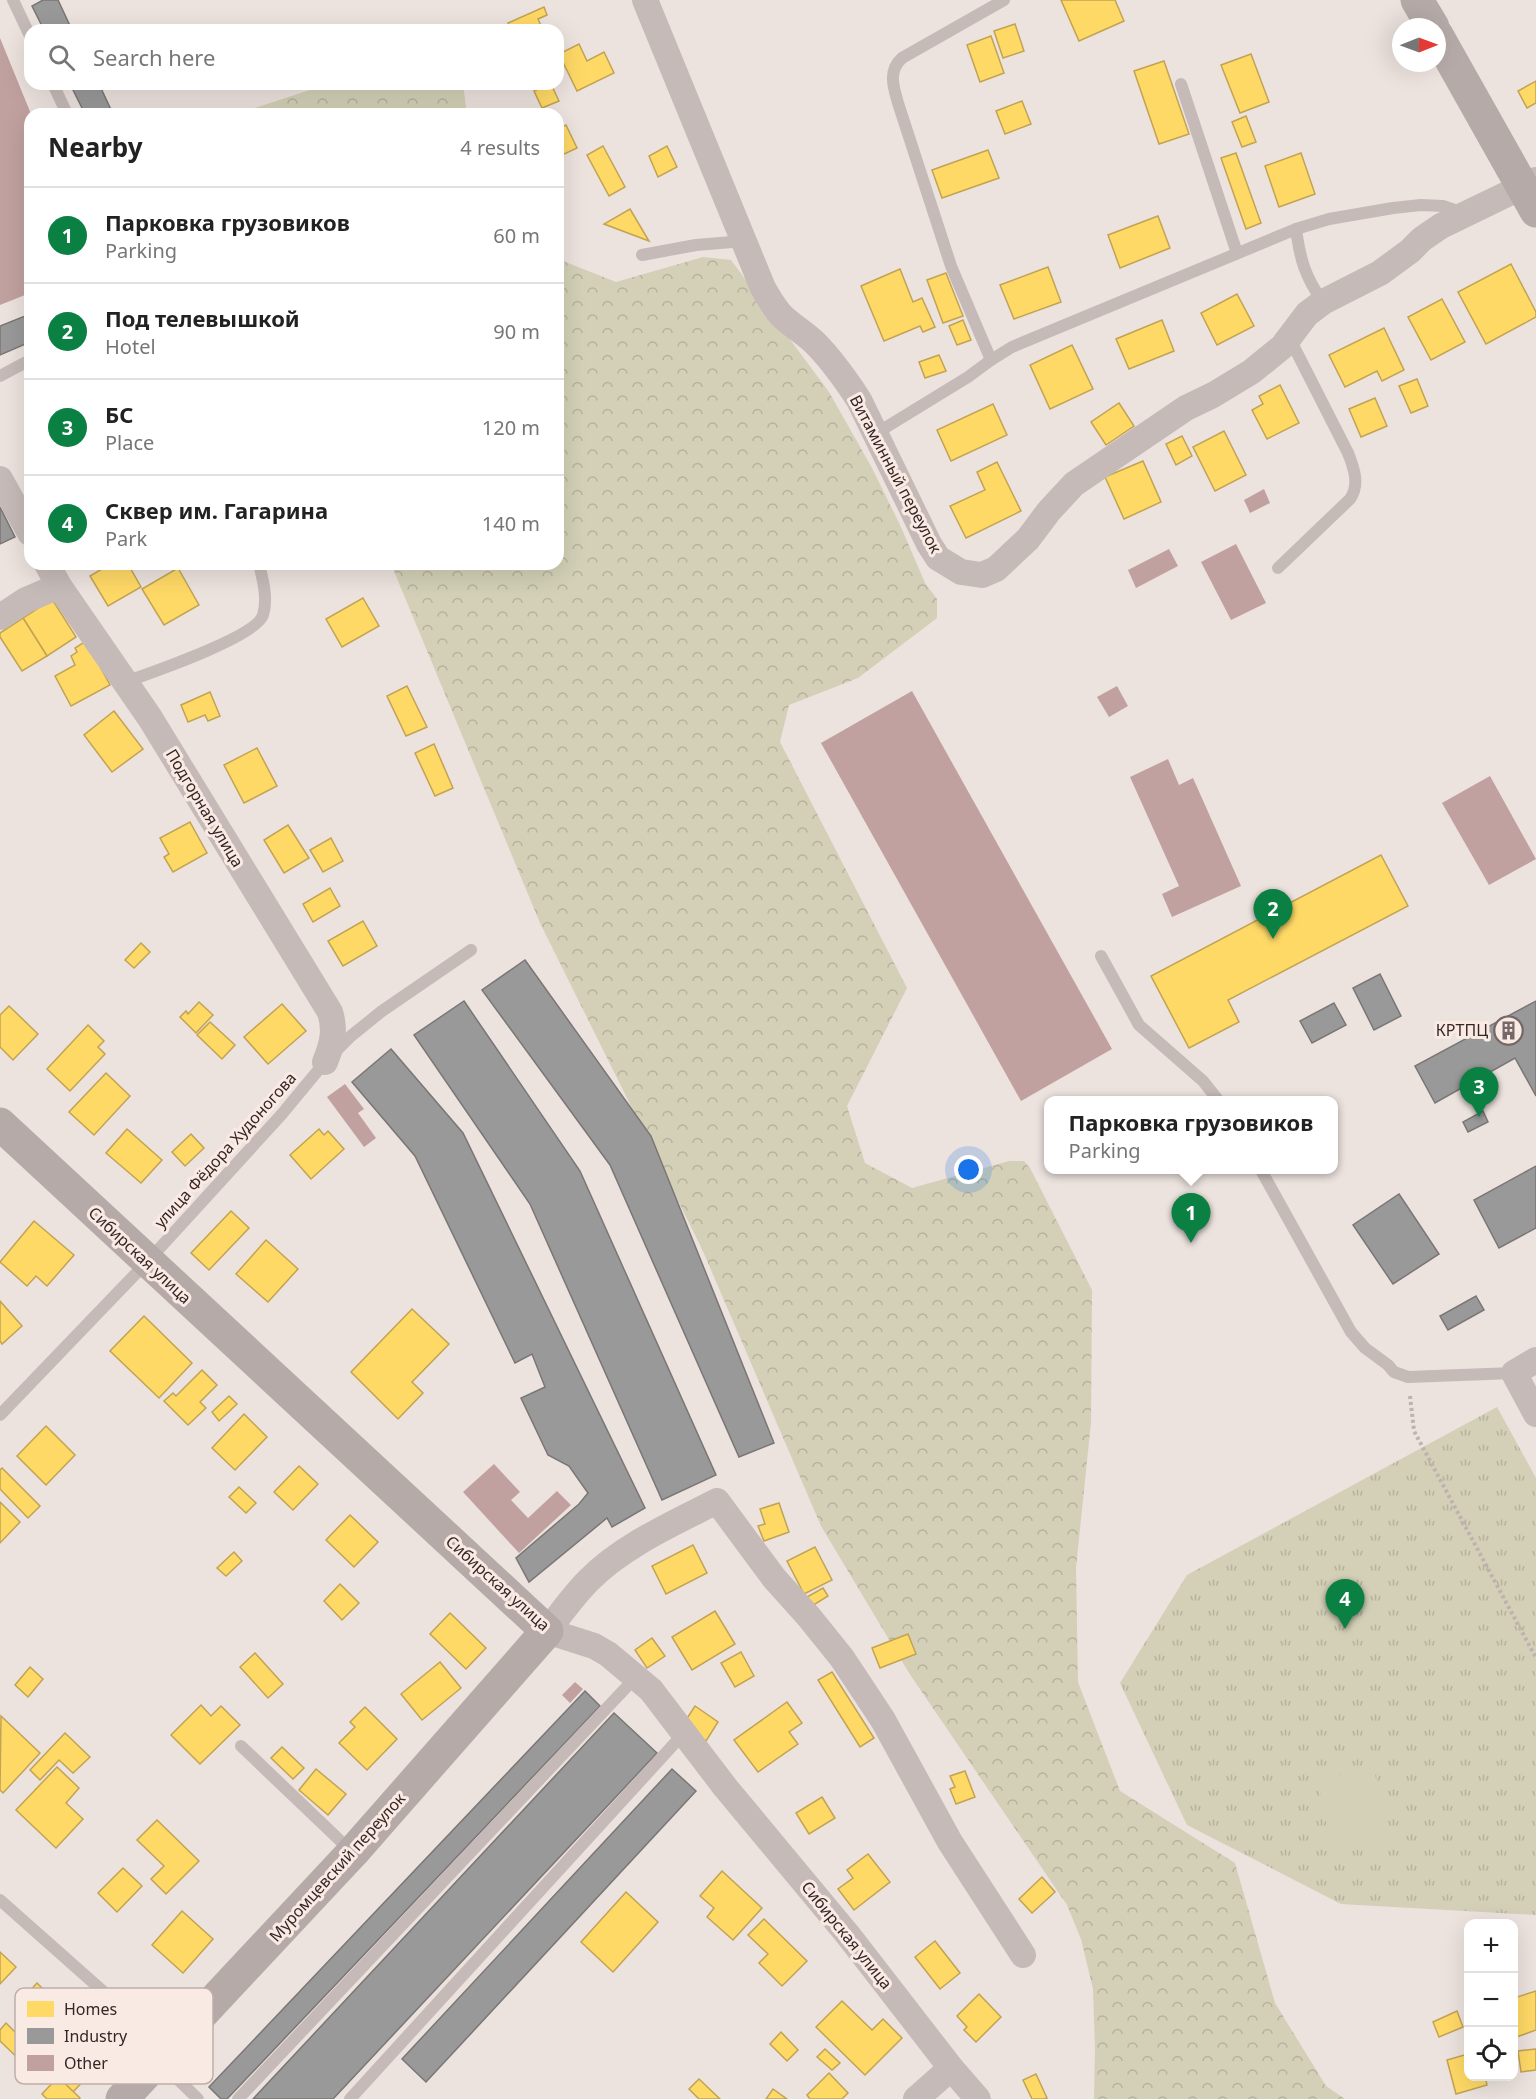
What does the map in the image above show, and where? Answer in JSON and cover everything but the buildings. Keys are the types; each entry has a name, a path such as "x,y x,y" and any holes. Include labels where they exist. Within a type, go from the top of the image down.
{"street":[{"name":"Витаминный переулок","path":"645,0 772,305 828,356 859,400 929,544 938,558 961,572 982,574 996,569 1028,539 1049,511 1074,484 1186,408 1251,372 1282,347 1307,314 1323,302 1380,273 1441,226 1467,214 1532,193"},
{"path":"1417,0 1428,18"},
{"path":"1446,50 1532,193"},
{"path":"0,479 24,522"},
{"path":"0,617 26,600 53,575"},
{"name":"Подгорная улица","path":"53,575 156,728 330,1012 334,1033 325,1062"},
{"name":"Сибирская улица","path":"0,1124 547,1631 594,1646 608,1654 651,1690 726,1787 848,1935 951,2068 978,2099"},
{"path":"1536,1359 1514,1373 1536,1414"},
{"path":"547,1631 587,1582 607,1564 668,1526 717,1501 774,1578 809,1617 854,1676 884,1720 950,1842 1023,1954"},
{"name":"Муромцевский переулок","path":"213,2001 353,1852 547,1631"},
{"path":"916,2099 951,2068"},
{"name":"Муромцевский переулок","path":"122,2099 136,2084"}],"lane":[{"path":"13,0 24,24"},
{"path":"991,360 951,266 898,103 892,72 902,58 1004,0"},
{"path":"1182,84 1237,253"},
{"path":"56,90 64,108"},
{"path":"875,434 968,377 991,360 1030,339 1296,229 1329,219 1421,205 1443,206 1467,214"},
{"path":"1296,229 1302,266 1323,302"},
{"path":"642,255 696,245 744,241"},
{"path":"1278,568 1350,500 1355,492 1353,466 1348,453 1289,338"},
{"path":"0,376 24,363"},
{"path":"125,682 236,638 255,625 264,614 265,601 260,570"},
{"name":"улица Фёдора Худоногова","path":"0,1415 147,1262 282,1114 325,1062 351,1036 382,1011 471,950"},
{"path":"1101,956 1139,1024 1203,1080 1214,1096"},
{"path":"1263,1174 1351,1332 1365,1348 1394,1372 1408,1377 1514,1373"},
{"path":"238,2099 636,1677"},
{"path":"350,2099 684,1733"},
{"path":"241,1746 353,1852"},
{"path":"0,1900 99,1988"},
{"path":"183,2084 198,2099"}],"path":[{"path":"1408,1377 1414,1431 1536,1658"}],"green space":[{"path":"310,90 464,90 466,108 254,108"},
{"path":"703,257 731,260 829,392 872,468 925,583 937,599 937,618 858,678 789,705 780,742 907,988 847,1106 865,1163 912,1188 1009,1161 1024,1161 1030,1168 1092,1290 1091,1422 1076,1568 1078,1682 1120,1791 1235,1863 1275,2003 1326,2086 1345,2099 1094,2099 1093,1989 1081,1939 1067,1905 909,1673 821,1526 702,1249 540,923 393,570 564,570 564,261 616,282"},
{"path":"1497,1407 1536,1478 1536,1915 1341,1904 1187,1825 1120,1683 1187,1575"},
{"path":"1374,1768 1388,1844 1332,1855 1318,1779"}],"place":[{"name":"Под телевышкой","path":"1273,939"},
{"name":"КРТПЦ","path":"1509,1030"},
{"name":"БС","path":"1479,1117"},
{"name":"Парковка грузовиков","path":"1191,1243"},
{"name":"Сквер им. Гагарина","path":"1345,1629"}]}
